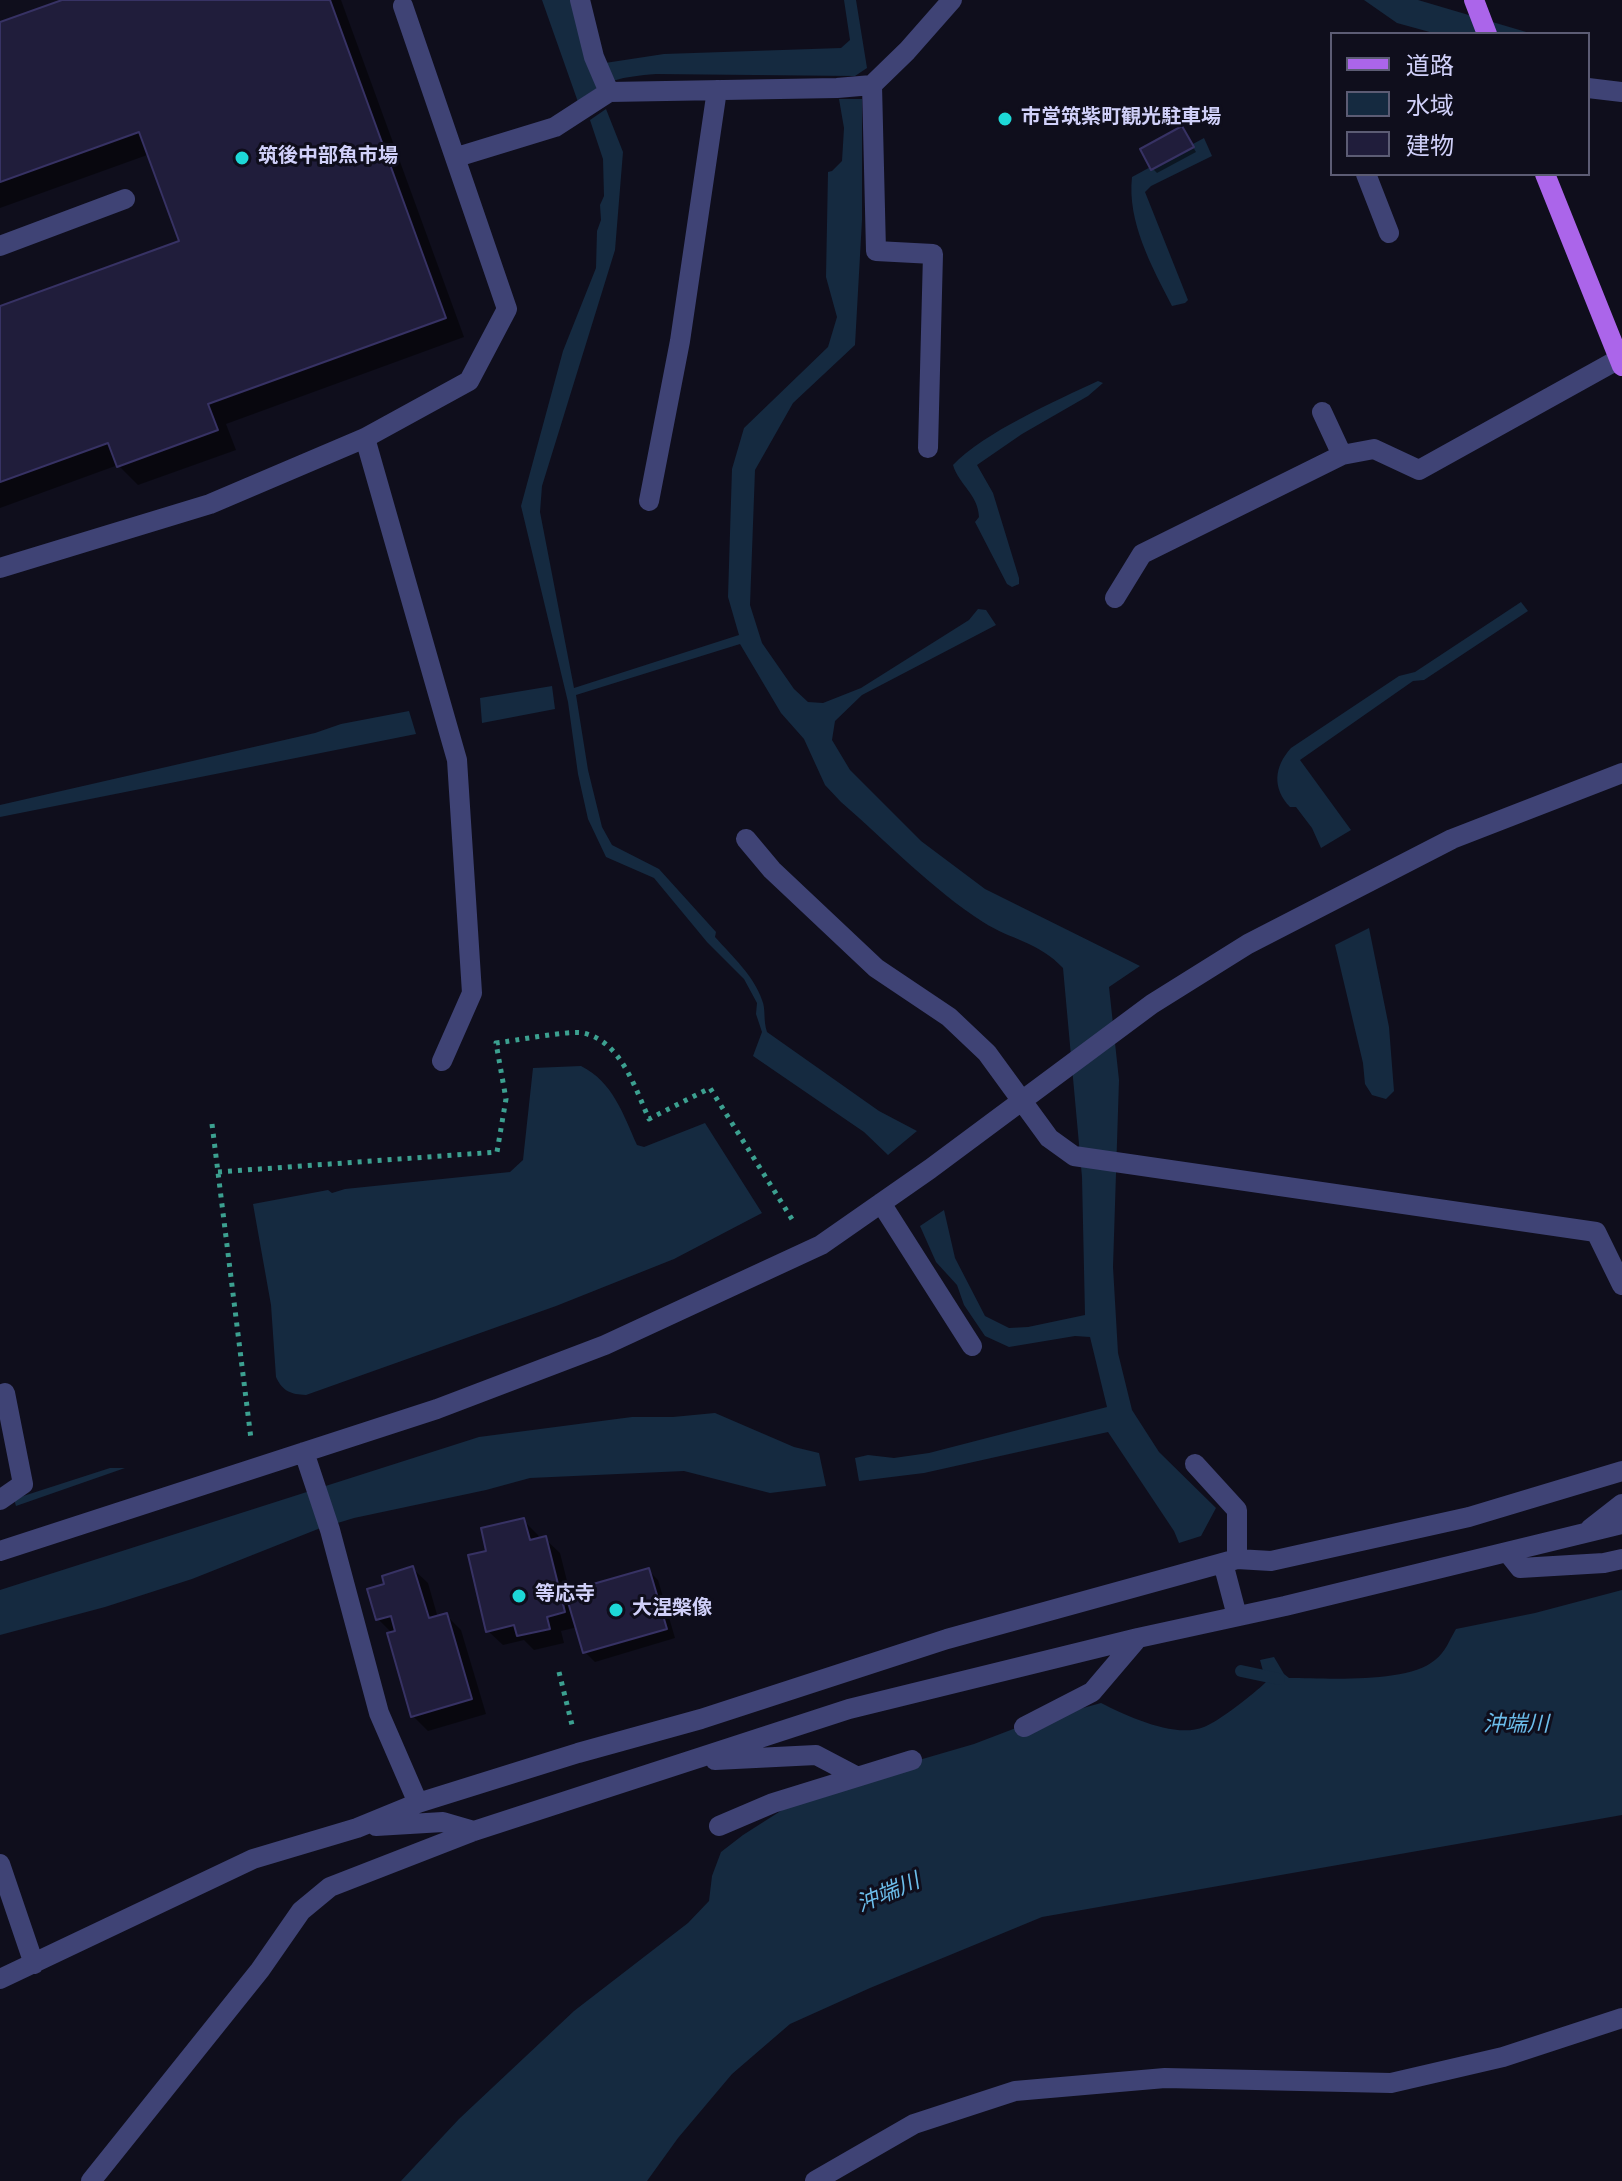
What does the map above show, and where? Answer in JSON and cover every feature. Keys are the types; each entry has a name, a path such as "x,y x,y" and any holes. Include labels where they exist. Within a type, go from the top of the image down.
{"main road":[{"path":"1474,0 1486,32"},
{"path":"1546,176 1620,363"}],"street":[{"path":"580,0 594,57 609,92"},
{"path":"457,157 555,127 609,92 872,85 952,0"},
{"path":"0,568 210,504 365,438 469,381 507,309 403,6"},
{"path":"872,85 876,251 933,254 928,448"},
{"path":"1590,88 1622,92"},
{"path":"649,501 680,341 717,90"},
{"path":"1367,176 1389,233"},
{"path":"0,246 125,199"},
{"path":"1115,598 1142,554 1342,455 1374,449 1419,470 1620,363"},
{"path":"1322,412 1342,455"},
{"path":"365,438 457,760 472,993 442,1061"},
{"path":"0,1551 437,1409 605,1345 821,1245 1152,1004 1248,944 1452,839 1622,773"},
{"path":"746,839 772,870 876,968 949,1017 977,1044 1023,1100 1049,1138 1074,1156 1596,1232 1622,1285"},
{"path":"881,1203 972,1346"},
{"path":"1,1509 23,1484 5,1393"},
{"path":"304,1452 330,1530 379,1713 418,1803"},
{"path":"1195,1464 1237,1510 1230,1561 1237,1616"},
{"path":"0,1979 253,1859 357,1828 418,1803 578,1753 701,1719 947,1639 1230,1561 1271,1561 1454,1520 1622,1471"},
{"path":"1581,1536 1622,1504"},
{"path":"91,2181 260,1970 301,1911 330,1887 474,1831 849,1709 1622,1524"},
{"path":"1508,1553 1520,1568 1604,1563 1622,1559"},
{"path":"1024,1727 1092,1692 1138,1638"},
{"path":"688,1761 816,1755 856,1776"},
{"path":"719,1826 773,1803 912,1760"},
{"path":"357,1828 443,1822 474,1831"},
{"path":"0,1864 34,1964"},
{"path":"815,2181 914,2124 1015,2091 1165,2078 1391,2083 1503,2057 1622,2018"}],"path":[{"path":"218,1172 497,1152 506,1099 496,1043 581,1032 606,1043 621,1062 649,1119 710,1088 795,1224 807,1251"},
{"path":"212,1124 251,1439 258,1467"},
{"path":"559,1672 578,1753"}],"water":[{"path":"542,0 572,0 605,63 664,54 841,48 850,40 844,0 856,0 867,68 855,76 644,75 606,84 578,102"},
{"path":"1364,0 1418,0 1526,32 1430,32 1397,23"},
{"path":"839,99 862,99 862,220 855,345 793,403 755,470 750,605 762,643 794,689 808,702 823,703 861,688 969,620 978,609 986,610 996,625 862,695 835,721 832,740 850,770 921,841 985,889 1140,966 1109,987 1119,1080 1113,1267 1118,1353 1132,1410 1159,1452 1216,1508 1201,1536 1179,1543 1108,1432 924,1473 859,1481 855,1458 868,1455 894,1458 929,1453 1107,1407 1090,1337 1075,1336 1009,1347 985,1336 964,1305 957,1285 936,1262 920,1226 944,1210 955,1258 985,1316 1009,1328 1085,1315 1082,1177 1063,968 1044,952 993,928 964,909 841,802 825,785 804,739 781,713 740,644 576,695 588,770 602,827 612,845 659,869 716,932 715,937 754,983 763,1003 767,1032 879,1111 917,1131 888,1155 864,1132 753,1056 762,1032 756,1014 757,1003 744,979 707,942 654,878 606,857 588,819 568,702 521,506 563,351 596,268 597,231 604,196 603,159 590,120 606,109 623,152 615,250 542,486 540,512 574,688 739,635 728,597 732,469 744,428 828,347 837,317 826,277 828,172 842,161 844,128"},
{"path":"1204,138 1212,156 1151,186 1145,192 1188,300 1172,306 1137,227 1131,194 1132,177"},
{"path":"1098,381 1103,383 1088,396 1022,434 977,465 993,493 1019,578 1019,584 1012,587 1007,584 975,522 979,517 978,509 953,465 1001,429"},
{"path":"1521,602 1528,611 1424,680 1413,681 1300,760 1351,830 1321,848 1312,828 1296,807 1290,807 1280,792 1278,770 1285,755 1399,676 1415,672"},
{"path":"552,686 555,709 482,723 480,698"},
{"path":"409,711 416,734 0,817 0,805 315,733 341,724"},
{"path":"1369,928 1389,1027 1394,1091 1386,1099 1372,1095 1365,1084 1363,1063 1335,945"},
{"path":"581,1066 609,1090 637,1145 644,1147 705,1123 762,1213 674,1259 556,1306 306,1395 285,1389 276,1377 271,1305 253,1204 328,1190 332,1193 345,1189 510,1172 523,1160 533,1068"},
{"path":"715,1413 794,1447 819,1453 826,1486 770,1493 684,1471 530,1478 354,1518 192,1579 105,1607 0,1635 0,1590 479,1437 632,1417"},
{"path":"110,1468 125,1468 16,1506 14,1499"},
{"name":"沖端川","path":"1622,1590 1622,1815 1042,1917 790,2024 732,2074 678,2138 647,2181 401,2181 459,2119 574,2011 688,1923 709,1901 712,1876 721,1852 790,1805 847,1781 1101,1703 1166,1728 1192,1730 1204,1727 1236,1707 1266,1682 1260,1660 1274,1657 1289,1678 1344,1679 1406,1673 1422,1668 1439,1657 1456,1629 1535,1613"}],"building":[{"path":"62,0 330,0 446,318 208,404 218,430 117,467 108,443 0,482 0,306 179,241 139,132 0,182 0,22"},
{"path":"1182,126 1194,147 1151,170 1140,149"},
{"path":"524,1518 530,1540 546,1536 565,1612 547,1617 550,1629 517,1636 514,1625 486,1632 468,1555 486,1551 481,1528"},
{"path":"413,1566 429,1618 447,1613 472,1699 411,1717 387,1633 395,1631 391,1616 376,1620 367,1589 384,1584 382,1576"},
{"name":"大涅槃像","path":"649,1568 667,1629 583,1653 565,1592"}],"waterway":[{"path":"1241,1671 1279,1679"}],"place":[{"name":"市営筑紫町観光駐車場","path":"1005,119"},
{"name":"筑後中部魚市場","path":"242,158"},
{"name":"等応寺","path":"519,1596"},
{"name":"大涅槃像","path":"616,1610"}]}
